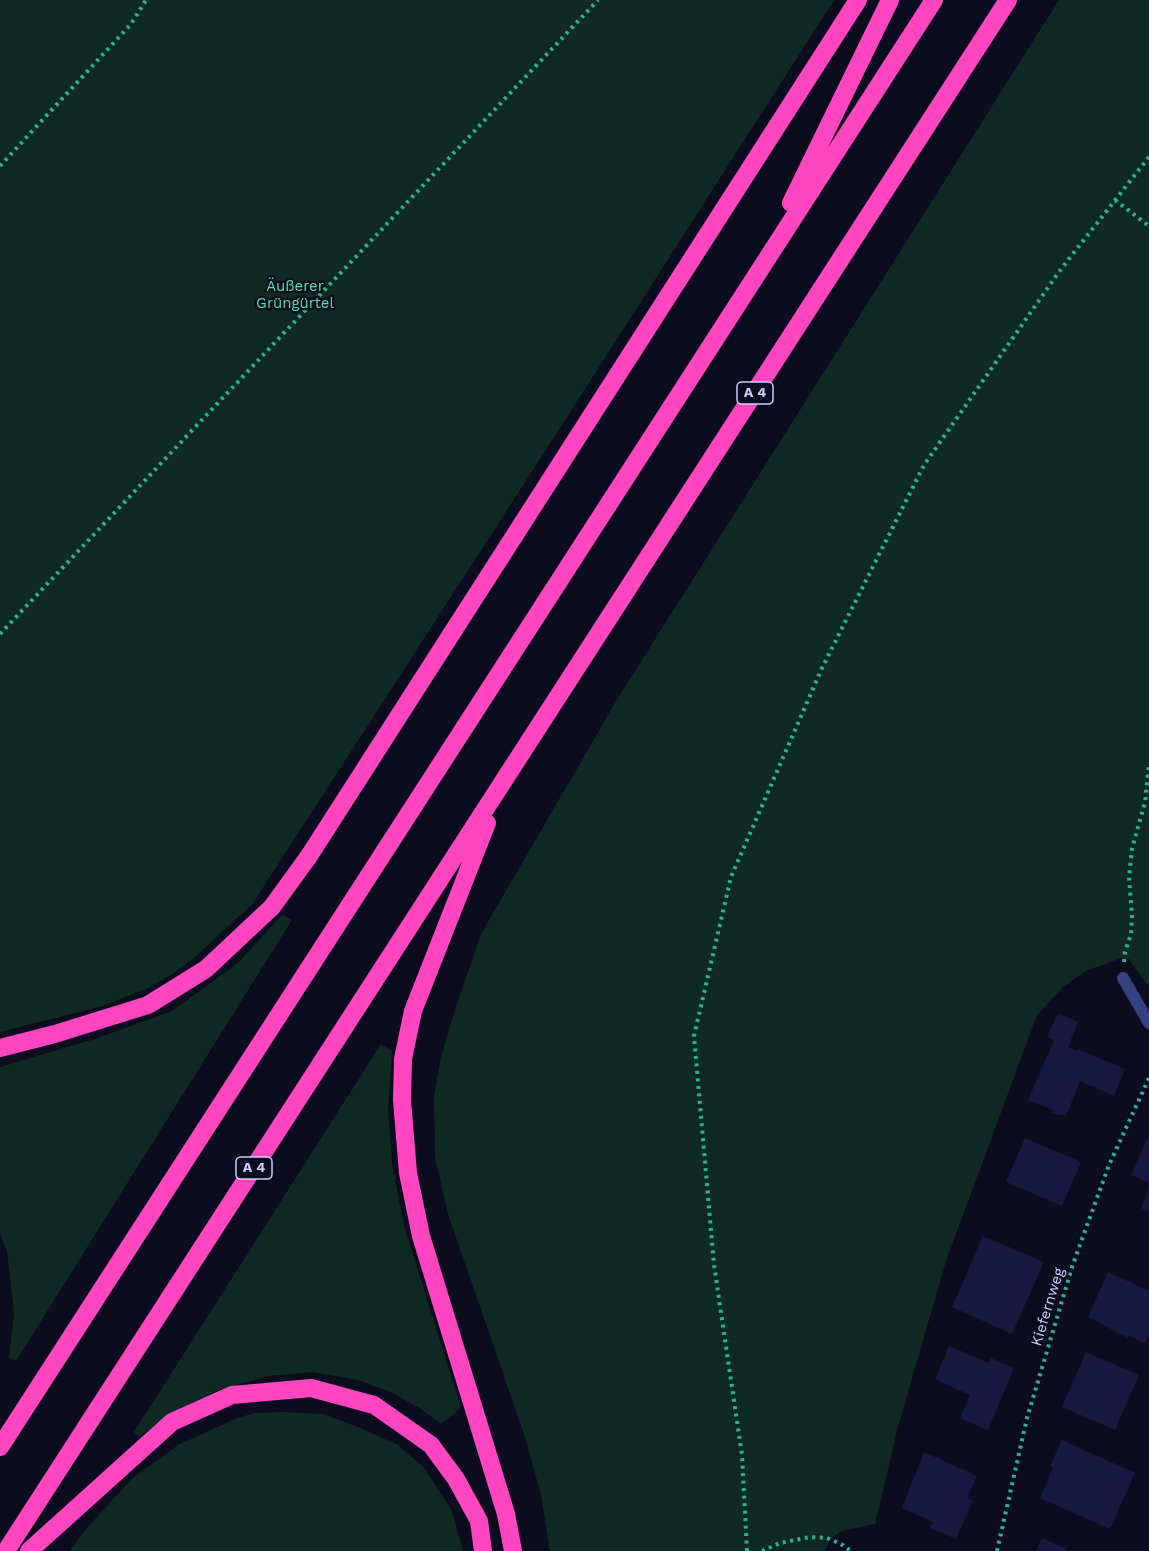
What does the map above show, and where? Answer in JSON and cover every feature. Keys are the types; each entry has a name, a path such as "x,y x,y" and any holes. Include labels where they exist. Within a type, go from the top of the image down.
{"highway":[{"path":"0,1048 55,1034 148,1005 206,969 272,907 334,818 858,0"},
{"path":"755,276 890,0"},
{"path":"0,1447 934,0"},
{"name":"A 4","path":"6,1551 1008,0"},
{"path":"502,785 413,1011 404,1059 402,1100 408,1173 421,1236 506,1514 513,1551"},
{"path":"29,1551 172,1422 232,1395 310,1388 374,1405 431,1445 456,1479 479,1521 483,1551"}],"street":[{"path":"1123,978 1149,1023"}],"path":[{"path":"0,166 131,24 146,0"},
{"path":"0,634 598,0"},
{"path":"747,1551 742,1455 714,1265 694,1036 731,877 822,668 924,465 1061,269 1149,157"},
{"path":"1115,200 1149,226"},
{"path":"1123,978 1125,952 1131,934 1129,877 1132,849 1145,802 1149,765"},
{"name":"Kiefernweg","path":"997,1551 1027,1418 1073,1264 1109,1165 1149,1078"},
{"path":"762,1551 780,1544 810,1538 827,1538 851,1551"}],"green space":[{"name":"Äußerer Grüngürtel","path":"0,0 834,0 253,903 194,958 148,988 103,1006 0,1032"},
{"path":"1059,0 1149,0 1149,983 1147,985 1129,959 1121,958 1086,971 1063,987 1037,1015 946,1261 898,1427 875,1524 841,1531 831,1539 824,1551 550,1551 541,1495 525,1437 448,1214 435,1158 434,1096 441,1057 456,1006 482,932 618,698"},
{"path":"282,915 292,920 16,1361 9,1358 14,1313 7,1251 0,1234 0,1067 95,1039 172,1011 238,963"},
{"path":"381,1044 392,1051 388,1109 392,1163 404,1226 461,1408 441,1424 393,1393 358,1380 313,1372 268,1376 216,1391 167,1415 139,1437 134,1432"},
{"path":"254,1413 323,1414 398,1445 424,1468 452,1511 463,1551 70,1551 85,1530 133,1478 178,1445 235,1419"}],"building":[{"path":"1058,1013 1078,1022 1068,1047 1125,1069 1114,1096 1080,1081 1066,1116 1052,1113 1053,1110 1028,1100 1054,1040 1047,1037"},
{"path":"1149,1135 1149,1183 1131,1175"},
{"path":"1025,1138 1081,1162 1062,1206 1006,1182"},
{"path":"1149,1190 1149,1212 1141,1208"},
{"path":"983,1236 1044,1262 1012,1334 952,1307"},
{"path":"1108,1272 1149,1291 1149,1335 1145,1343 1129,1336 1128,1338 1088,1317"},
{"path":"949,1346 989,1363 991,1358 1014,1368 988,1430 960,1418 970,1395 935,1379"},
{"path":"1086,1352 1139,1375 1115,1430 1062,1407"},
{"path":"1062,1440 1135,1473 1110,1529 1040,1498 1053,1468 1050,1466"},
{"path":"924,1452 977,1476 967,1498 973,1501 956,1539 930,1528 933,1522 902,1508"},
{"path":"1042,1538 1067,1549 1066,1551 1036,1551"}]}
